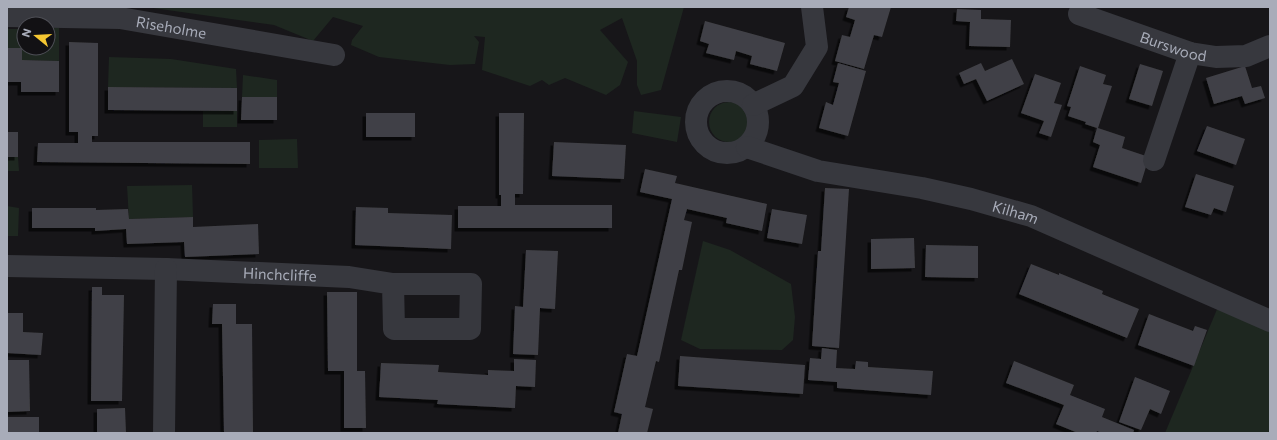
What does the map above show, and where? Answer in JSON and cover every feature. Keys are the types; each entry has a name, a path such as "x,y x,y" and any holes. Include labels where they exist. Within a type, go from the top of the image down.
{"street":[{"path":"753,105 793,86 817,47 812,7"},
{"name":"Burswood","path":"1079,14 1190,53 1216,57 1246,56 1270,46"},
{"name":"Riseholme","path":"7,16 120,18 334,54"},
{"path":"1154,160 1190,53"},
{"path":"726,91 736,92 745,97 753,105 757,113 757,131 753,140 747,147 729,154 712,150 704,144 699,136 696,126 696,117 700,107 706,99 716,93 726,91"},
{"name":"Kilham","path":"747,147 818,171 936,191 1031,216 1270,321"},
{"name":"Hinchcliffe","path":"7,266 166,269 349,277 393,284"},
{"path":"164,433 166,269"}],"shaded area":[{"path":"146,7 684,7 661,90 641,95 637,85 637,61 622,18 600,30 628,62 620,85 606,95 565,78 549,85 542,80 530,86 482,70 485,37 474,36 479,42 475,64 450,65 379,57 351,45 352,40 363,26 333,17 313,41 274,25"},
{"path":"56,28 59,28 59,61 22,60 17,56 56,56"},
{"path":"7,29 16,29 16,55 7,48"},
{"path":"109,57 171,59 236,69 237,88 108,87"},
{"path":"243,75 277,80 277,97 242,97"},
{"path":"733,102 740,105 746,111 749,122 748,130 740,139 733,142 725,142 718,139 710,130 709,118 712,111 721,103"},
{"path":"203,111 237,111 237,127 203,127"},
{"path":"634,111 681,117 677,142 632,133"},
{"path":"297,139 298,168 259,168 259,140"},
{"path":"7,157 18,157 19,171 7,171"},
{"path":"192,185 193,217 129,219 127,186"},
{"path":"7,206 19,208 18,236 7,236"},
{"path":"703,241 730,250 791,284 795,317 793,340 782,350 700,349 681,340"},
{"path":"1218,307 1270,330 1270,433 1165,433"}],"building":[{"path":"849,7 891,7 882,37 874,35 864,69 835,61 842,35 850,37 855,20 846,17"},
{"path":"957,9 981,10 981,19 1011,20 1010,47 969,46 970,22 956,21"},
{"path":"705,21 785,43 777,71 750,64 752,56 736,51 734,60 706,53 709,44 700,41"},
{"path":"69,42 98,43 98,136 92,136 92,142 250,142 250,164 37,162 38,143 78,143 78,132 69,132"},
{"path":"7,48 16,48 16,56 22,56 22,60 59,61 59,92 21,92 21,82 7,82"},
{"path":"1012,59 1024,84 987,101 976,79 964,84 959,73 981,63 985,71"},
{"path":"838,63 866,71 848,136 819,128 826,102 833,105 839,83 833,82"},
{"path":"1140,64 1163,71 1152,106 1129,99"},
{"path":"1080,66 1106,75 1103,84 1112,86 1098,128 1125,137 1122,148 1149,157 1141,183 1093,167 1100,145 1093,142 1097,128 1085,124 1086,122 1068,116 1071,107 1067,106"},
{"path":"1245,66 1252,88 1261,86 1265,98 1245,104 1242,96 1214,104 1206,78"},
{"path":"1035,74 1061,83 1054,103 1062,105 1051,137 1039,133 1044,121 1021,113"},
{"path":"108,87 237,88 237,111 108,110"},
{"path":"242,97 277,97 277,120 241,120"},
{"path":"366,113 415,113 415,137 366,137"},
{"path":"499,113 524,113 523,194 515,194 515,205 612,205 612,228 458,228 458,206 501,206 501,195 499,195"},
{"path":"1207,126 1245,139 1236,165 1197,151"},
{"path":"7,132 18,132 18,157 7,157"},
{"path":"554,142 626,145 624,179 552,176"},
{"path":"645,169 677,176 675,183 767,204 762,231 726,223 727,218 687,209 684,220 692,222 682,270 679,270 659,362 656,361 645,407 653,409 647,433 618,433 622,414 614,412 627,354 637,356 672,199 640,192"},
{"path":"1196,174 1234,186 1226,212 1214,208 1211,215 1185,207"},
{"path":"825,188 849,189 839,348 812,346 818,251 821,251"},
{"path":"356,207 388,208 388,213 452,215 451,249 355,245"},
{"path":"32,208 96,208 96,210 128,209 129,219 193,217 193,227 258,224 259,254 185,257 184,242 127,244 126,229 95,231 95,228 32,228"},
{"path":"772,209 807,215 802,244 767,238"},
{"path":"914,238 915,268 871,269 871,239"},
{"path":"926,245 978,246 978,278 925,277"},
{"path":"526,250 558,251 555,309 540,308 538,355 513,354 515,306 523,307"},
{"path":"1031,264 1059,275 1059,273 1103,291 1102,294 1139,309 1127,338 1019,294"},
{"path":"92,287 102,287 102,295 124,295 122,401 91,401"},
{"path":"327,292 357,292 357,371 365,371 366,428 344,428 344,371 328,371"},
{"path":"213,304 236,304 236,324 252,324 253,433 224,433 222,324 212,324"},
{"path":"7,313 23,313 23,332 43,333 41,355 7,353"},
{"path":"1149,314 1193,331 1195,326 1207,330 1194,366 1138,345"},
{"path":"822,348 837,350 836,368 855,369 856,361 868,362 868,367 933,371 931,395 837,388 837,382 808,380 810,358 821,359"},
{"path":"680,356 805,365 803,394 678,386"},
{"path":"514,359 536,360 535,387 516,386 515,408 437,404 438,400 379,397 381,363 439,365 438,372 488,375 488,370 514,371"},
{"path":"7,360 29,360 30,411 7,412"},
{"path":"1014,361 1074,385 1070,395 1105,409 1102,417 1134,430 1133,433 1102,433 1097,431 1096,433 1078,433 1056,424 1064,405 1006,383"},
{"path":"1135,377 1170,391 1161,414 1150,409 1141,430 1119,422"},
{"path":"125,408 126,433 97,433 97,409"},
{"path":"7,417 39,417 39,433 7,433"}]}
